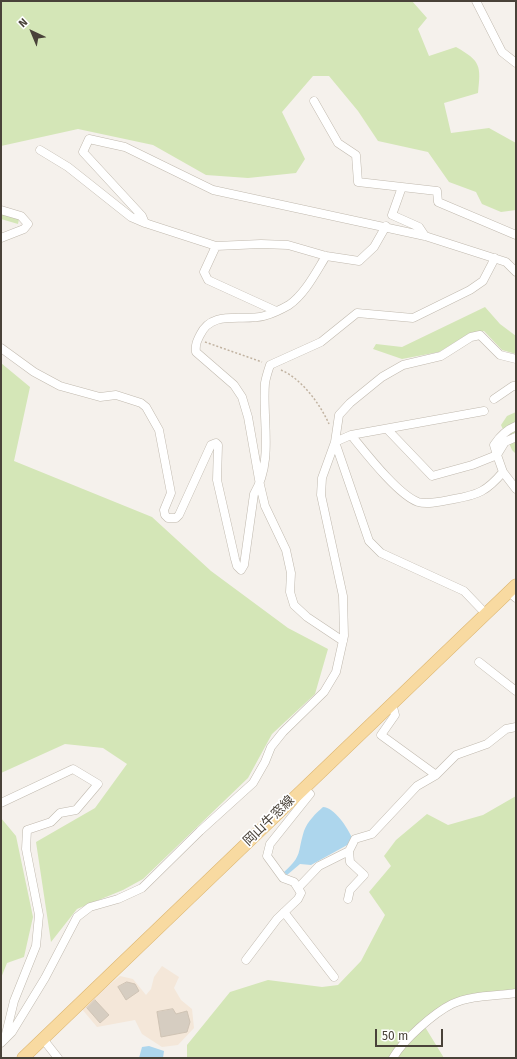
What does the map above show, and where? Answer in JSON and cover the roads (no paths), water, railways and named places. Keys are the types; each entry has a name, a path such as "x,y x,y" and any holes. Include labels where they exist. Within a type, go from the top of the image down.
{"main road":[{"name":"岡山牛窓線","path":"23,1058 392,703 486,614 514,592"}],"street":[{"path":"476,1 502,52 516,63"},
{"path":"314,101 338,143 356,155 358,182 437,191 438,202 516,235"},
{"path":"145,222 142,216 83,152 89,139 125,146 213,190 386,226 425,236 506,262 516,272"},
{"path":"40,150 68,167 131,217 216,246 261,244 288,245 326,256 359,260 374,247 386,226"},
{"path":"402,187 392,215 419,227 425,236"},
{"path":"1,210 21,216 28,224 24,229 1,238"},
{"path":"216,246 204,272 208,280 276,311"},
{"path":"326,256 299,295 289,304 263,316 222,318 212,321 204,327 195,347 196,352 234,386 242,397 248,417 265,506 286,550 291,573 290,592 294,605 307,618 343,641"},
{"path":"1,348 34,372 60,386 100,397 116,395 140,403 146,407 160,430 171,493 164,510 165,515 168,518 176,518 179,515 211,445 216,443 218,445 217,480 234,559 237,566 241,570 244,564 254,494 260,484 264,470 265,382 270,365 321,342 357,313 413,318 470,290 483,281 495,258"},
{"path":"3,1041 12,1032 45,978 77,916 90,907 118,899 142,888 200,831 253,784 271,747 283,732 324,692 336,672 343,641 343,596 321,495 322,478 335,442 339,415 350,403 382,377 402,365 441,356 471,337 480,335 500,355 516,359"},
{"path":"494,399 513,386 516,386"},
{"path":"335,442 351,435 484,411"},
{"path":"516,426 509,428 499,437 494,445 503,472 516,489"},
{"path":"386,429 432,476 472,465 497,455 505,442 516,437"},
{"path":"351,435 394,485 418,502 432,502 468,497 491,487 503,472"},
{"path":"335,442 369,541 381,553 464,591 486,614"},
{"path":"479,662 516,691"},
{"path":"392,703 395,715 381,735 436,775"},
{"path":"348,899 350,890 364,875 350,862 349,851 355,839 372,834 417,786 436,775 456,755 487,744 506,729 516,727"},
{"path":"1,803 73,769 98,784 76,810 60,813 51,822 27,830 26,849 39,915 36,946 14,1001 3,1041"},
{"path":"246,960 277,919 301,893 294,882 283,878 267,856 270,844 310,794 304,788"},
{"path":"298,888 319,866 349,851"},
{"path":"284,912 334,977"},
{"path":"394,1058 398,1049 419,1029 452,1004 468,999 516,993"},
{"path":"43,1039 58,1058"}],"water":[{"path":"323,807 332,810 344,824 352,838 349,844 311,865 300,864 287,875 284,872 297,857 307,824"},
{"path":"149,1046 164,1051 163,1058 139,1058 142,1047"}]}
